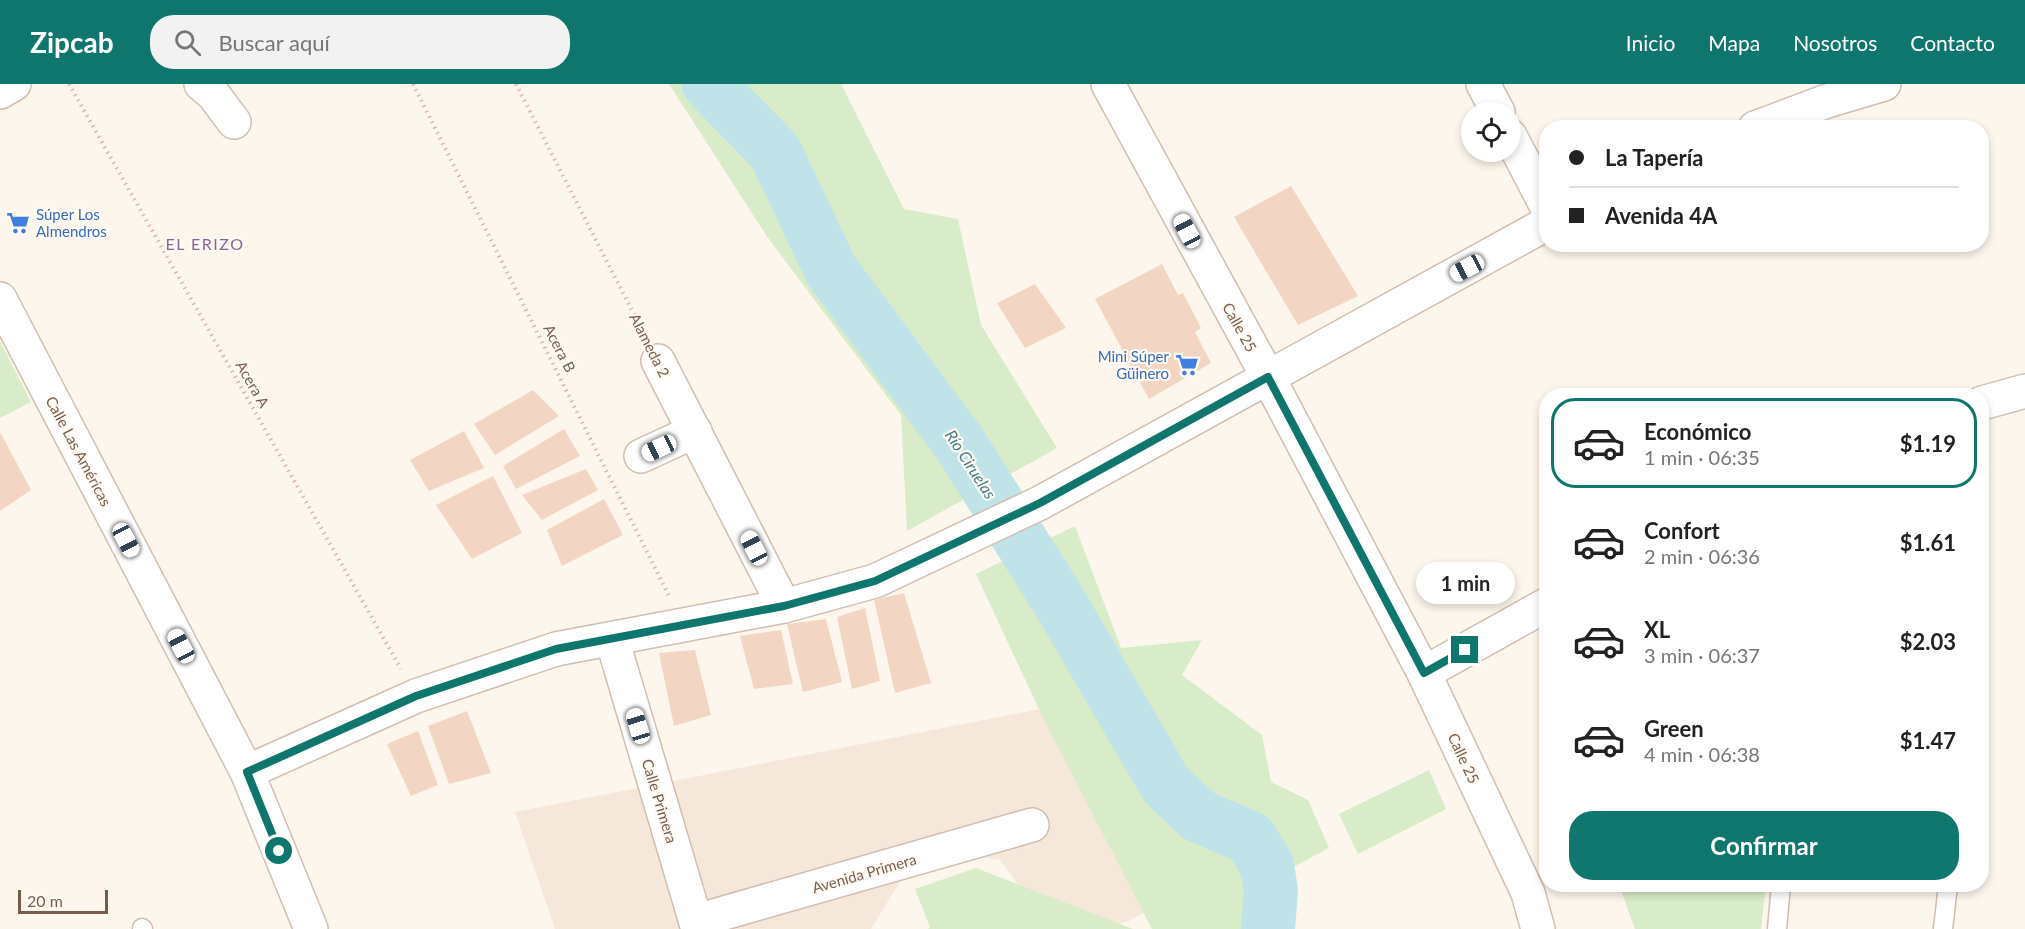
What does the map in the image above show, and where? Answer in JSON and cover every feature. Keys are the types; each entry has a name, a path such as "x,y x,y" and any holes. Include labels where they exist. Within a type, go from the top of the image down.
{"street":[{"path":"0,92 14,84"},
{"path":"201,84 213,94 234,122"},
{"name":"Calle 25","path":"1108,84 1268,377 1424,673 1528,893 1538,929"},
{"path":"1483,84 1493,102"},
{"path":"1776,120 1827,100 1884,84"},
{"path":"1521,157 1539,192"},
{"path":"247,772 416,696 556,649 784,606 875,581 1040,503 1539,228"},
{"name":"Calle Las Américas","path":"0,299 247,772 311,929"},
{"name":"Alameda 2","path":"658,362 784,606"},
{"path":"1989,401 2025,391"},
{"path":"641,456 694,430"},
{"path":"1424,673 1539,609"},
{"name":"Calle Primera","path":"612,639 697,925"},
{"name":"Avenida Primera","path":"697,925 1032,825"}],"lane":[{"path":"1777,929 1780,892"},
{"path":"1943,929 1946,892"}],"path":[{"name":"Acera A","path":"69,84 416,696"},
{"name":"Acera B","path":"413,84 683,624"},
{"name":"Alameda 2","path":"516,84 658,362"}],"shaded area":[{"path":"1081,701 1167,901 1128,921 1101,929 1042,918 1000,860 969,855 901,880 871,929 555,929 515,812"}],"green space":[{"path":"669,84 841,84 904,209 958,219 981,325 1057,448 907,531 901,415 768,238"},
{"path":"0,341 31,402 0,418"},
{"path":"1075,526 1121,648 1202,640 1182,675 1262,735 1271,782 1308,800 1329,848 1286,871 1285,929 1152,929 1043,718 976,574"},
{"path":"1429,770 1446,809 1358,854 1339,814"},
{"path":"976,868 1133,929 928,929 930,927 915,889"},
{"path":"1622,892 1765,892 1761,929 1635,929"}],"building":[{"path":"1291,186 1358,296 1298,325 1234,217"},
{"path":"1162,264 1178,295 1183,293 1201,328 1195,332 1211,363 1149,399 1095,299"},
{"path":"1035,284 1066,328 1025,348 997,303"},
{"path":"533,390 559,416 495,455 474,424"},
{"path":"564,429 580,456 516,489 503,466"},
{"path":"464,431 484,468 429,491 410,460"},
{"path":"0,432 31,490 0,511"},
{"path":"586,469 598,490 542,520 522,495"},
{"path":"493,476 522,533 472,559 436,505"},
{"path":"604,499 623,535 562,566 547,530"},
{"path":"904,593 931,683 895,693 874,600"},
{"path":"865,608 880,681 852,689 837,617"},
{"path":"826,619 842,682 803,692 787,624"},
{"path":"781,630 793,684 754,689 740,636"},
{"path":"695,650 711,715 674,726 659,653"},
{"path":"467,711 491,773 449,784 428,726"},
{"path":"418,731 438,785 411,796 387,744"}],"waterway":[{"name":"Río Ciruelas","path":"709,84 775,152 831,270 960,444 1060,603 1166,785 1199,816 1250,838 1267,865 1271,891 1268,929"}],"place":[{"name":"Súper Los Almendros","path":"18,223"},
{"name":"Mini Súper Güinero","path":"1187,365"}],"district":[{"name":"EL ERIZO","path":"205,243"}],"route":[{"path":"279,851 247,772 416,696 556,649 784,606 875,581 1040,503 1268,377 1424,673 1465,650"}]}
